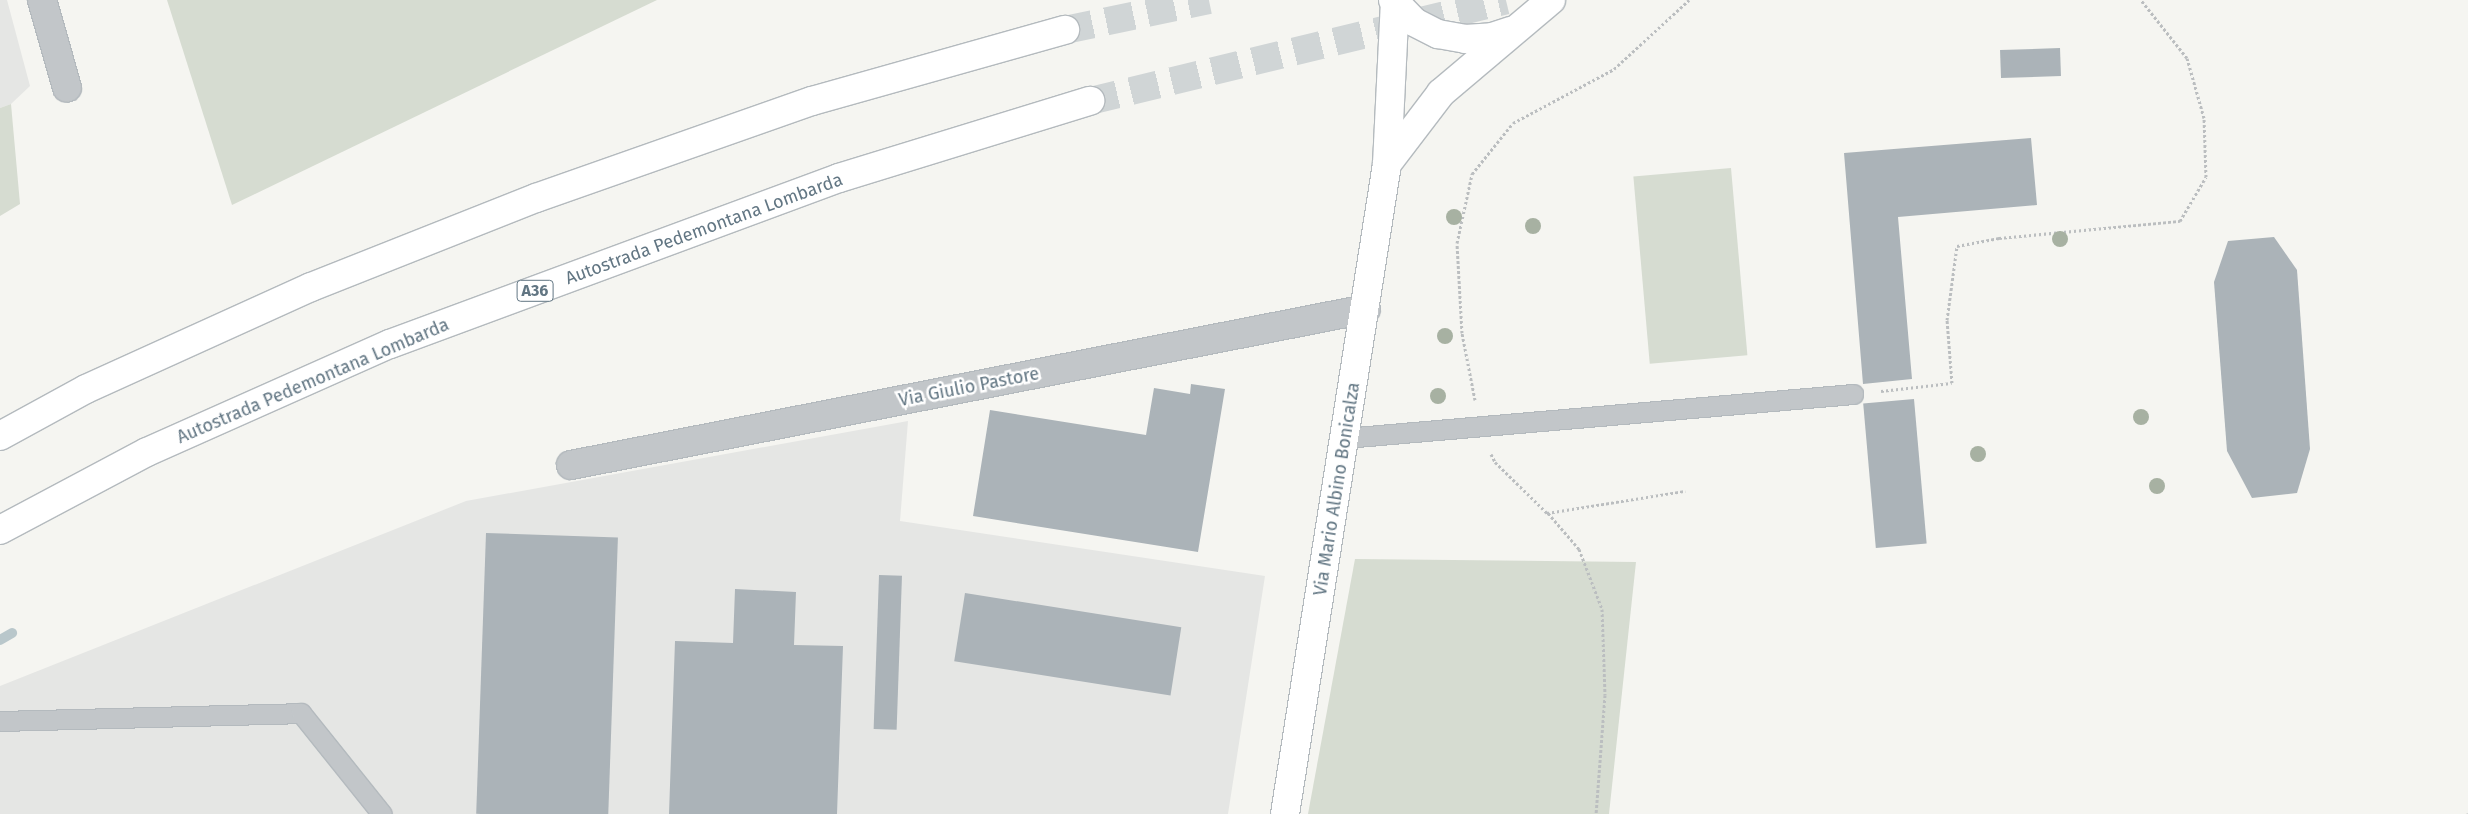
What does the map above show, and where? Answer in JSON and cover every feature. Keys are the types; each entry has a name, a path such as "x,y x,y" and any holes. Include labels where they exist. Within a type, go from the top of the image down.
{"main road":[{"name":"Via Mario Albino Bonicalza","path":"1387,164 1441,93 1551,0"},
{"name":"Via Mario Albino Bonicalza","path":"1394,1 1414,22 1438,34 1465,39 1483,38 1517,29"},
{"name":"Via Mario Albino Bonicalza","path":"1285,814 1366,309 1387,164 1394,1"},
{"path":"0,436 86,389 311,287 536,198 812,101 1065,30"},
{"name":"Autostrada Pedemontana Lombarda","path":"0,530 147,452 390,344 839,178 1090,101"}],"street":[{"path":"42,0 67,88"},
{"name":"Via Giulio Pastore","path":"571,465 1366,309"}],"lane":[{"path":"1345,438 1854,394"},
{"path":"0,722 302,713 382,814"}],"path":[{"path":"1596,814 1605,695 1602,609 1579,549 1547,513 1495,462 1480,426 1462,333 1457,243 1472,174 1513,123 1614,69 1690,0"},
{"path":"1854,394 1952,383 1947,320 1957,246 1999,238 2180,221 2206,177 2204,118 2188,58 2141,0"},
{"path":"1547,513 1685,491"}],"shaded area":[{"path":"0,0 7,0 30,86 11,104 0,108"},
{"path":"167,0 657,0 232,205"},
{"path":"11,104 20,204 0,216 0,108"},
{"path":"1731,168 1747,355 1650,364 1633,177"},
{"path":"908,421 900,521 1265,576 1228,814 0,814 0,686 466,501"},
{"path":"1355,559 1636,562 1609,814 1308,814"}],"building":[{"path":"2060,48 2061,76 2001,78 2000,50"},
{"path":"2031,138 2037,205 1898,217 1912,379 1863,384 1844,153"},
{"path":"2274,237 2297,270 2310,449 2297,493 2252,498 2227,451 2214,282 2228,241"},
{"path":"1191,384 1225,389 1198,552 973,516 990,410 1146,435 1154,388 1190,394"},
{"path":"1914,399 1927,543 1876,548 1863,403"},
{"path":"486,533 618,538 608,814 476,814"},
{"path":"879,575 902,576 897,730 874,729"},
{"path":"735,589 796,592 794,645 843,646 837,814 669,814 675,641 733,643"},
{"path":"965,593 1181,627 1171,695 954,661"}],"waterway":[{"path":"0,640 12,633"}],"tunnel":[{"path":"1065,30 1209,0"},
{"path":"1090,101 1506,0"}]}
